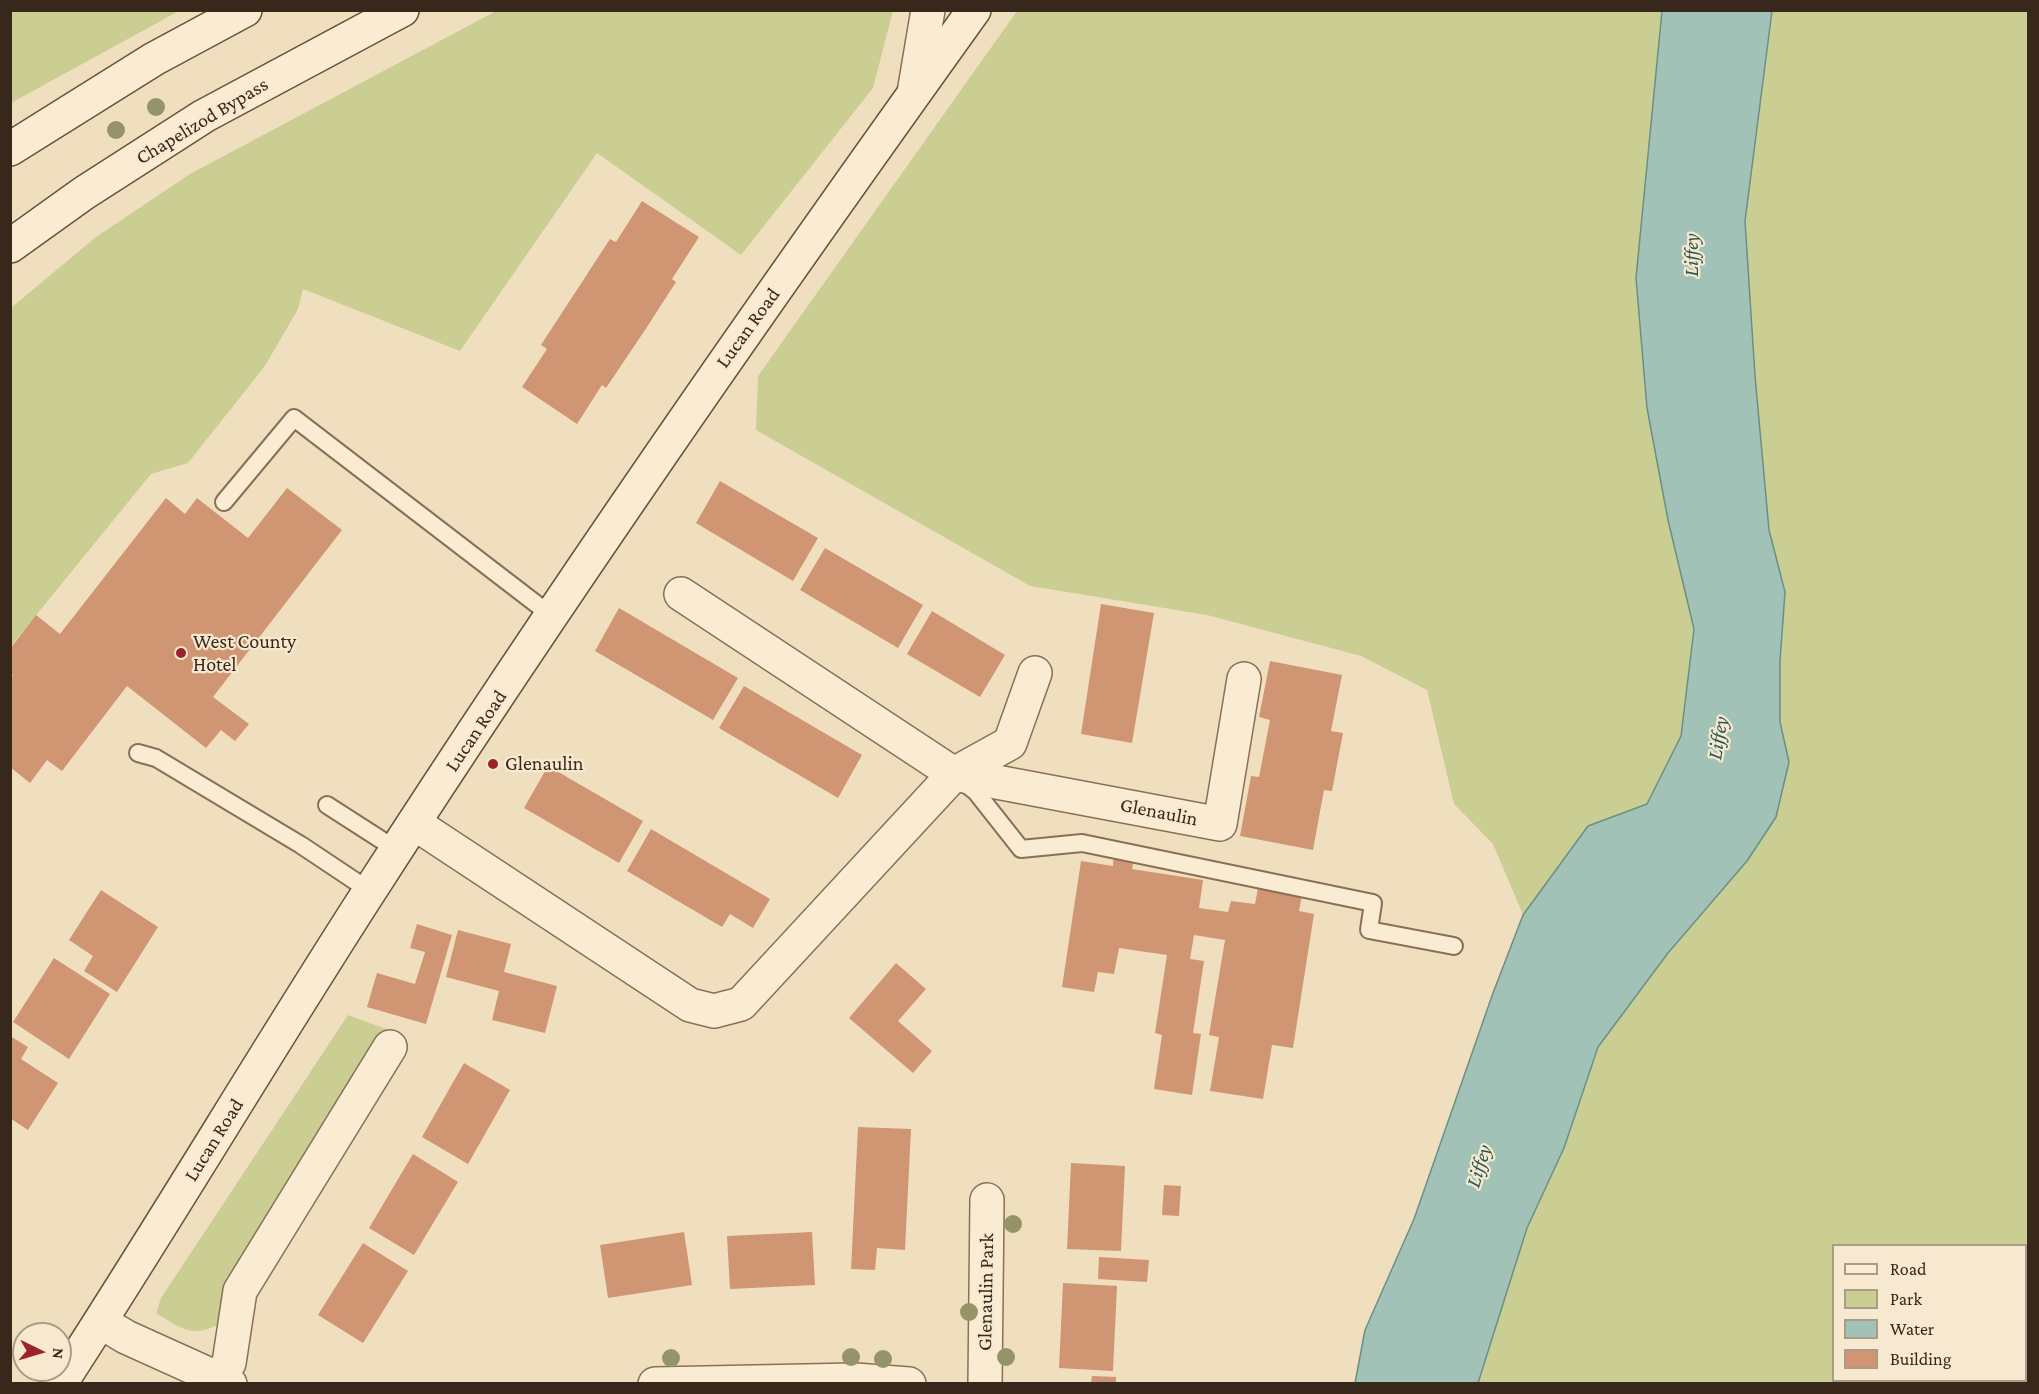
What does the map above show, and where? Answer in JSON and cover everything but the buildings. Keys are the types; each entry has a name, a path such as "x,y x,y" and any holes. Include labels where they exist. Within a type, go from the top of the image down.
{"street":[{"path":"10,149 154,59 245,10"},
{"name":"Chapelizod Bypass","path":"10,246 84,193 204,116 402,10"},
{"name":"Lucan Road","path":"914,93 928,10"},
{"name":"Lucan Road","path":"60,1383 101,1322 414,823 712,377 974,10"},
{"name":"Glenaulin","path":"681,594 954,774 1220,824 1244,679"},
{"path":"414,823 690,1005 714,1011 741,1004 954,774 1010,743 1035,673"},
{"path":"101,1322 126,1337 224,1381 230,1364 240,1291 390,1047"},
{"name":"Glenaulin Park","path":"985,1383 987,1200"},
{"path":"655,1383 855,1380 909,1383"}],"lane":[{"path":"224,502 294,418 552,616"},
{"path":"138,753 156,758 301,845 370,891"},
{"path":"954,774 976,792 1021,849 1082,843 1372,903 1369,930 1454,946"},
{"path":"327,805 397,850"}],"green space":[{"path":"11,10 179,10 179,11 11,103"},
{"path":"498,10 893,11 873,88 741,255 597,153 460,351 303,289 298,309 265,366 188,463 151,474 11,646 11,308 96,237 190,174"},
{"path":"1017,11 1662,11 1636,278 1668,520 1694,629 1681,736 1647,804 1588,826 1523,915 1493,844 1454,804 1427,690 1361,656 1207,615 1030,586 756,430 758,376"},
{"path":"1772,11 2028,11 2028,1383 1478,1384 1527,1228 1564,1148 1598,1047 1668,953 1747,861 1776,817 1789,762 1780,722 1780,661 1785,592 1769,530 1755,376 1745,221"},
{"path":"348,1015 389,1030 224,1303 226,1321 197,1331 175,1325 156,1313 161,1298"}],"water":[{"name":"Liffey","path":"1662,11 1772,11 1745,221 1755,376 1769,530 1785,592 1780,661 1780,722 1789,762 1776,817 1747,861 1668,953 1598,1047 1564,1148 1527,1228 1478,1383 1355,1383 1365,1330 1414,1219 1493,993 1523,915 1588,826 1647,804 1681,736 1694,629 1668,520 1647,408 1636,278"}],"place":[{"name":"West County Hotel","path":"181,653"},
{"name":"Glenaulin","path":"493,764"}]}
